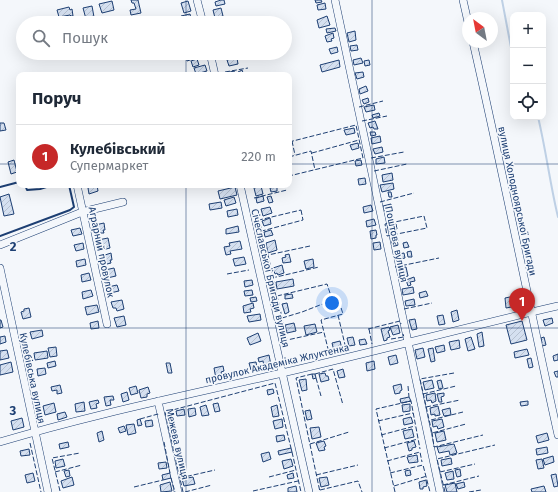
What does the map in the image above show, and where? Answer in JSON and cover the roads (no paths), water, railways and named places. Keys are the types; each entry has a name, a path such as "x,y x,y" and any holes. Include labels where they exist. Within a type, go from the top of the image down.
{"street":[{"path":"197,0 201,16"},
{"name":"Поштова вулиця","path":"334,0 440,492"},
{"path":"463,0 466,12"},
{"name":"вулиця Холодноярської Бригади","path":"473,48 558,435"},
{"path":"212,60 214,72"},
{"name":"Аграрний провулок","path":"78,188 82,212 107,324"},
{"name":"Січеславської Бригади вулиця","path":"241,188 309,492"},
{"path":"0,245 82,212 123,202"},
{"name":"Кулебівська вулиця","path":"0,268 48,492"},
{"name":"провулок Академіка Жлуктенка","path":"0,442 158,401 283,373 558,306"},
{"name":"Межева вулиця","path":"158,401 178,492"}],"waterway":[{"path":"502,0 511,48"},
{"path":"539,120 558,217"}],"place":[{"name":"Кулебівський","path":"522,321"}]}
